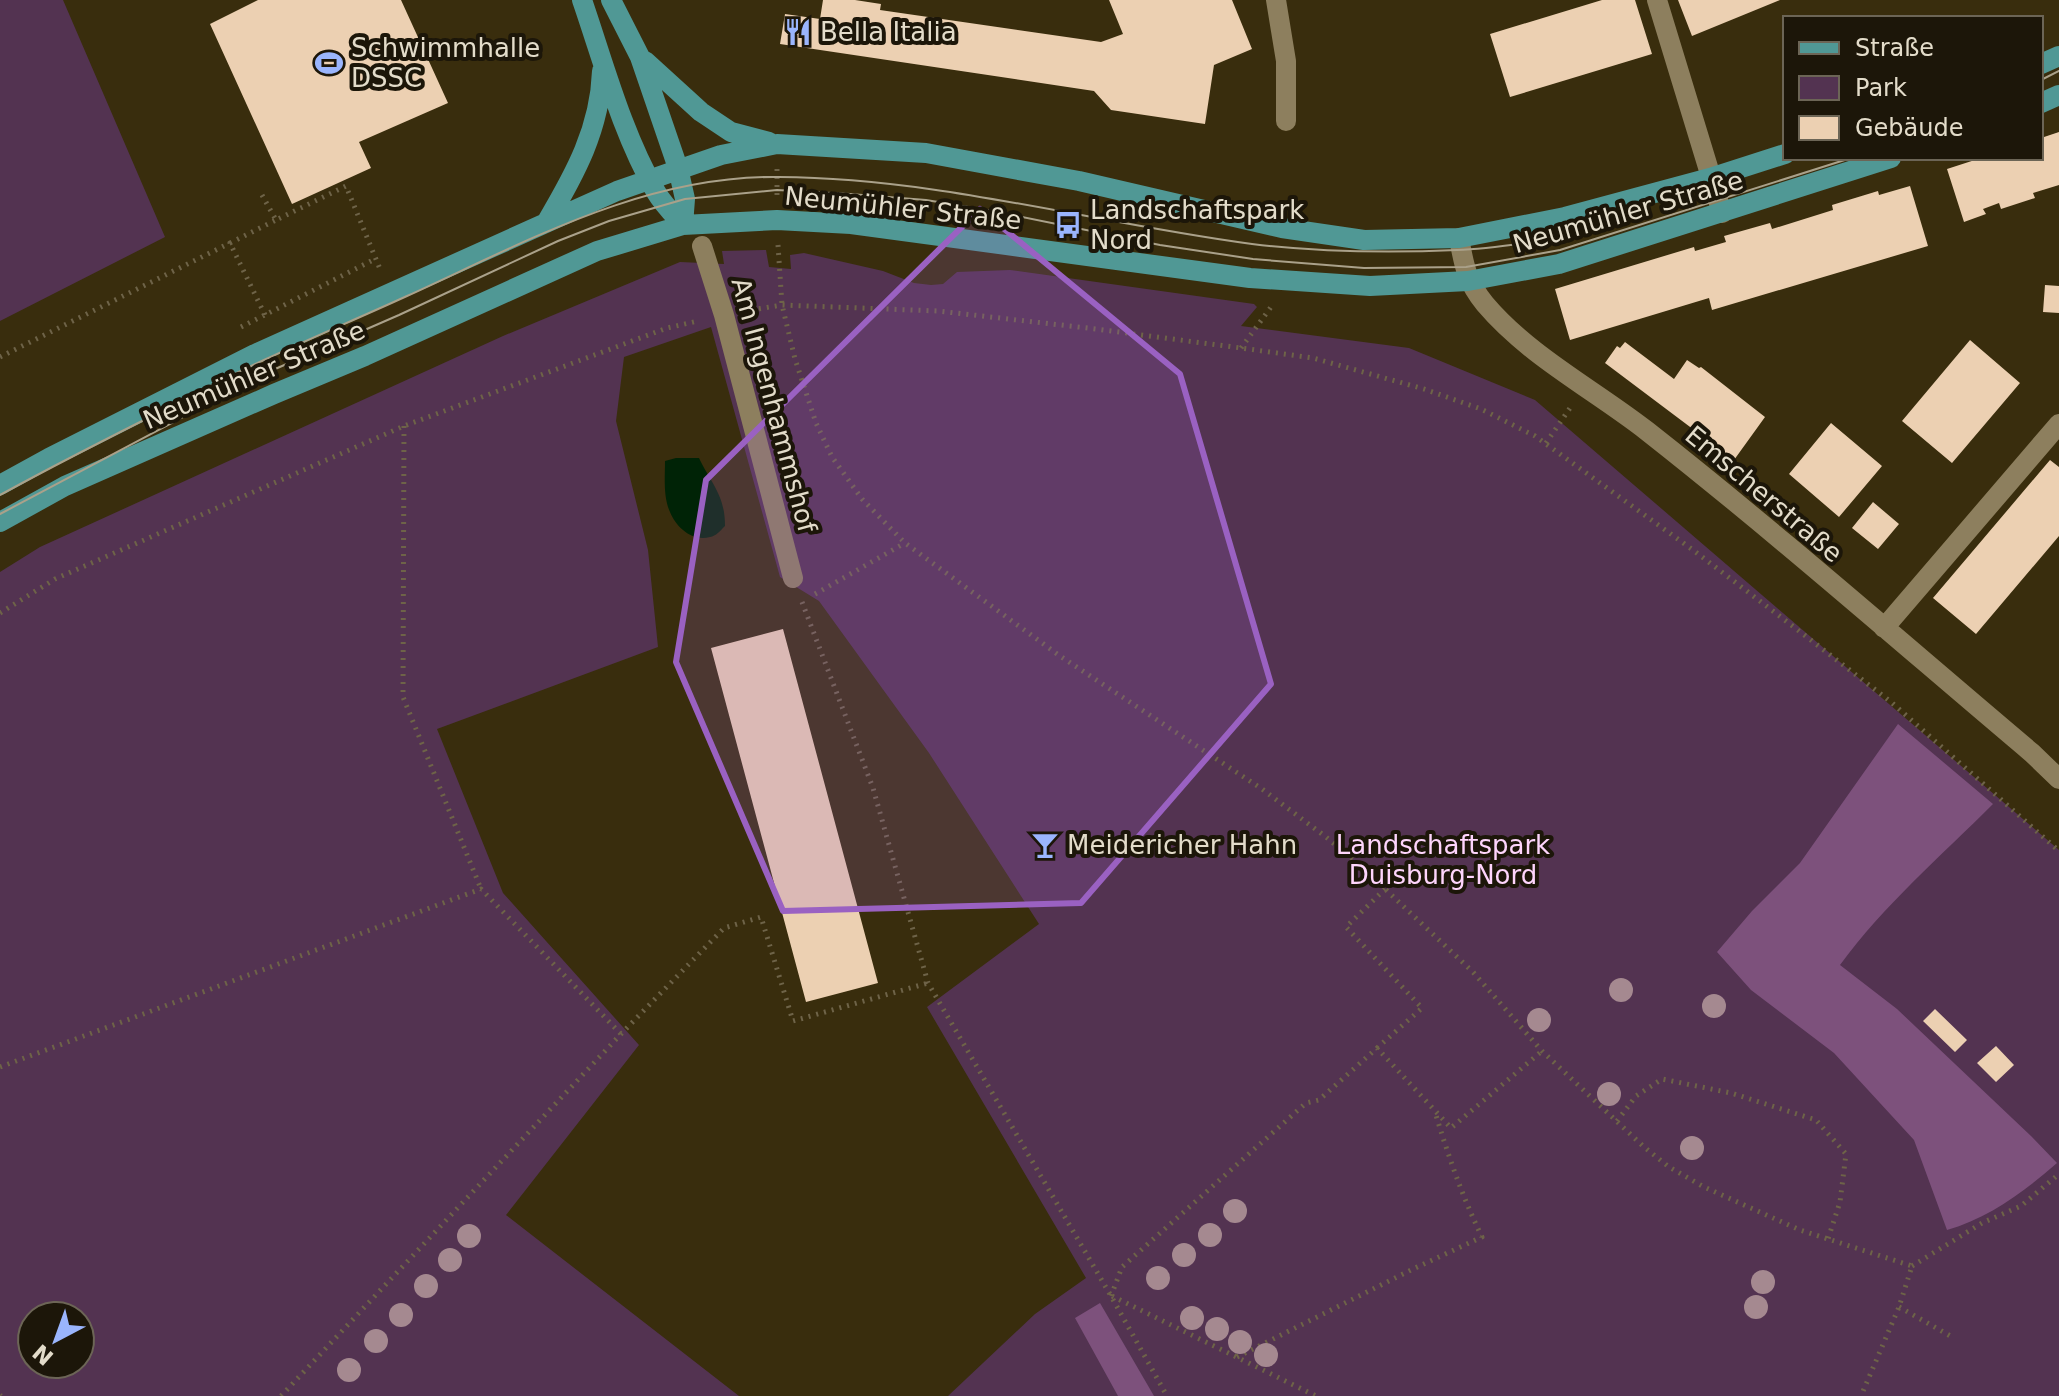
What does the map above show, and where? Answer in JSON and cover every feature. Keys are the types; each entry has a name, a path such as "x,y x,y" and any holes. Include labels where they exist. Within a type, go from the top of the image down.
{"main road":[{"path":"582,0 626,127 664,204 683,225"},
{"path":"611,0 640,57 678,168 685,199 683,225"},
{"path":"640,57 701,112 731,132 777,144"},
{"path":"546,223 574,176 593,129 602,94 603,59"},
{"name":"Neumühler Straße","path":"0,485 255,354 546,223 678,168 721,155 777,144 926,153 1079,181 1282,228 1364,240 1459,238 1565,217 1783,155"},
{"name":"Neumühler Straße","path":"0,522 65,486 365,356 528,281 597,251 683,225 777,220 879,227 1250,278 1370,286 1468,281 1559,264 1885,160"}],"street":[{"path":"1276,0 1286,61 1286,121"},
{"path":"1657,0 1722,213"},
{"name":"Emscherstraße","path":"1459,238 1468,281 1507,326 1657,439 2032,753 2059,779"},
{"name":"Am Ingenhammshof","path":"702,246 724,315 793,578"},
{"path":"1884,628 2059,424"}],"path":[{"path":"777,144 777,220"},
{"path":"0,357 346,186 391,294"},
{"path":"262,195 276,220"},
{"path":"230,243 265,315"},
{"path":"777,243 782,305 795,359 832,457 862,499 905,543 1060,656 1262,789 1326,837 1383,884 1473,972 1542,1051 1669,1167 1704,1187 1800,1230 1912,1266"},
{"path":"1241,348 1291,280"},
{"path":"0,613 55,579 404,426 667,328 782,305 938,311 1313,358 1424,389 1481,409 1546,443 1693,550 1891,702 2059,851"},
{"path":"1546,443 1585,386"},
{"path":"404,426 403,697 481,889 621,1034"},
{"path":"815,594 905,543"},
{"path":"793,578 873,788 928,983 1167,1396"},
{"path":"0,1067 481,889"},
{"path":"1111,1296 1122,1267 1306,1103 1319,1100 1422,1008 1346,927 1385,889"},
{"path":"281,1396 724,928 761,917 793,1021 928,983"},
{"path":"1377,1048 1451,1128 1542,1051"},
{"path":"1617,1122 1636,1096 1662,1079 1731,1093 1816,1120 1846,1154 1840,1202 1828,1239"},
{"path":"1237,1357 1482,1237 1465,1201 1435,1111"},
{"path":"1861,1396 1899,1307 1912,1266 1982,1223 2021,1206 2059,1174"},
{"path":"1111,1296 1316,1396"},
{"path":"1899,1307 1954,1338"}],"highlighted area":[{"path":"980,209 1180,374 1271,684 1081,903 783,911 676,662 706,480"}],"green space":[{"path":"0,0 63,0 165,237 0,321"},
{"name":"Landschaftspark Duisburg-Nord","path":"766,250 769,267 791,269 790,255 804,253 931,285 943,284 957,272 1010,270 1254,304 1257,307 1241,326 1409,348 1535,400 2059,850 2059,1396 948,1396 1035,1314 1086,1278 927,1007 1039,924 929,753 819,601 780,577 711,327 624,357 616,421 648,550 658,647 437,729 503,893 639,1045 506,1215 739,1396 0,1396 0,572 40,547 503,336 680,262 724,264 722,251"}],"shaded area":[{"path":"699,458 717,490 725,526 714,536 703,538 691,535 673,518 665,493 665,461"},
{"path":"1898,724 1993,804 1894,901 1840,965 1897,1009 2057,1163 2006,1202 1947,1230 1914,1140 1834,1053 1751,990 1717,952 1800,863"},
{"path":"1100,1303 1154,1396 1118,1396 1075,1318"}],"building":[{"name":"Schwimmhalle DSSC","path":"258,0 401,0 448,103 359,142 371,168 292,204 210,24"},
{"path":"823,0 855,0 881,4 880,10 1101,42 1123,34 1109,0 1232,0 1252,49 1214,65 1205,124 1111,110 1094,91 780,44 785,14 820,19"},
{"path":"1602,0 1635,0 1652,54 1510,97 1490,34"},
{"path":"1678,0 1780,0 1692,36"},
{"path":"2059,132 2059,185 2033,193 2035,198 2001,209 1999,203 1983,209 1986,214 1964,222 1947,169 1975,160 2043,160 2043,137"},
{"path":"1910,186 1928,246 1712,310 1709,298 1570,340 1555,289 1694,247 1695,251 1726,242 1724,236 1770,223 1772,229 1833,210 1832,205 1878,191 1879,195"},
{"path":"2045,285 2059,286 2059,313 2043,312"},
{"path":"1970,340 2020,383 1952,463 1902,421"},
{"path":"1625,342 1674,379 1687,360 1701,367 1765,417 1734,460 1605,363 1617,346 1620,348"},
{"path":"1831,423 1882,466 1839,517 1789,474"},
{"path":"2050,460 2059,467 2059,536 1976,634 1933,598"},
{"path":"1873,502 1899,524 1878,549 1852,528"},
{"path":"783,629 878,983 806,1002 711,648"},
{"path":"1935,1009 1967,1040 1955,1052 1923,1021"},
{"path":"1996,1046 2014,1065 1996,1082 1977,1063"}],"tram line":[{"path":"2043,79 2059,71"},
{"path":"0,514 266,373 558,241 609,221 685,199 777,190 926,200 1160,245 1253,259 1364,268 1466,267 1560,250 1845,160"},
{"path":"0,495 240,372 541,234 633,200 681,187 729,179 839,179 898,185 1193,235 1303,249 1380,252 1457,250 1564,238"}],"place":[{"name":"Bella Italia","path":"798,32"},
{"name":"Schwimmhalle DSSC","path":"329,63"},
{"name":"Landschaftspark Nord","path":"1068,225"},
{"name":"Meidericher Hahn","path":"1045,845"}]}
